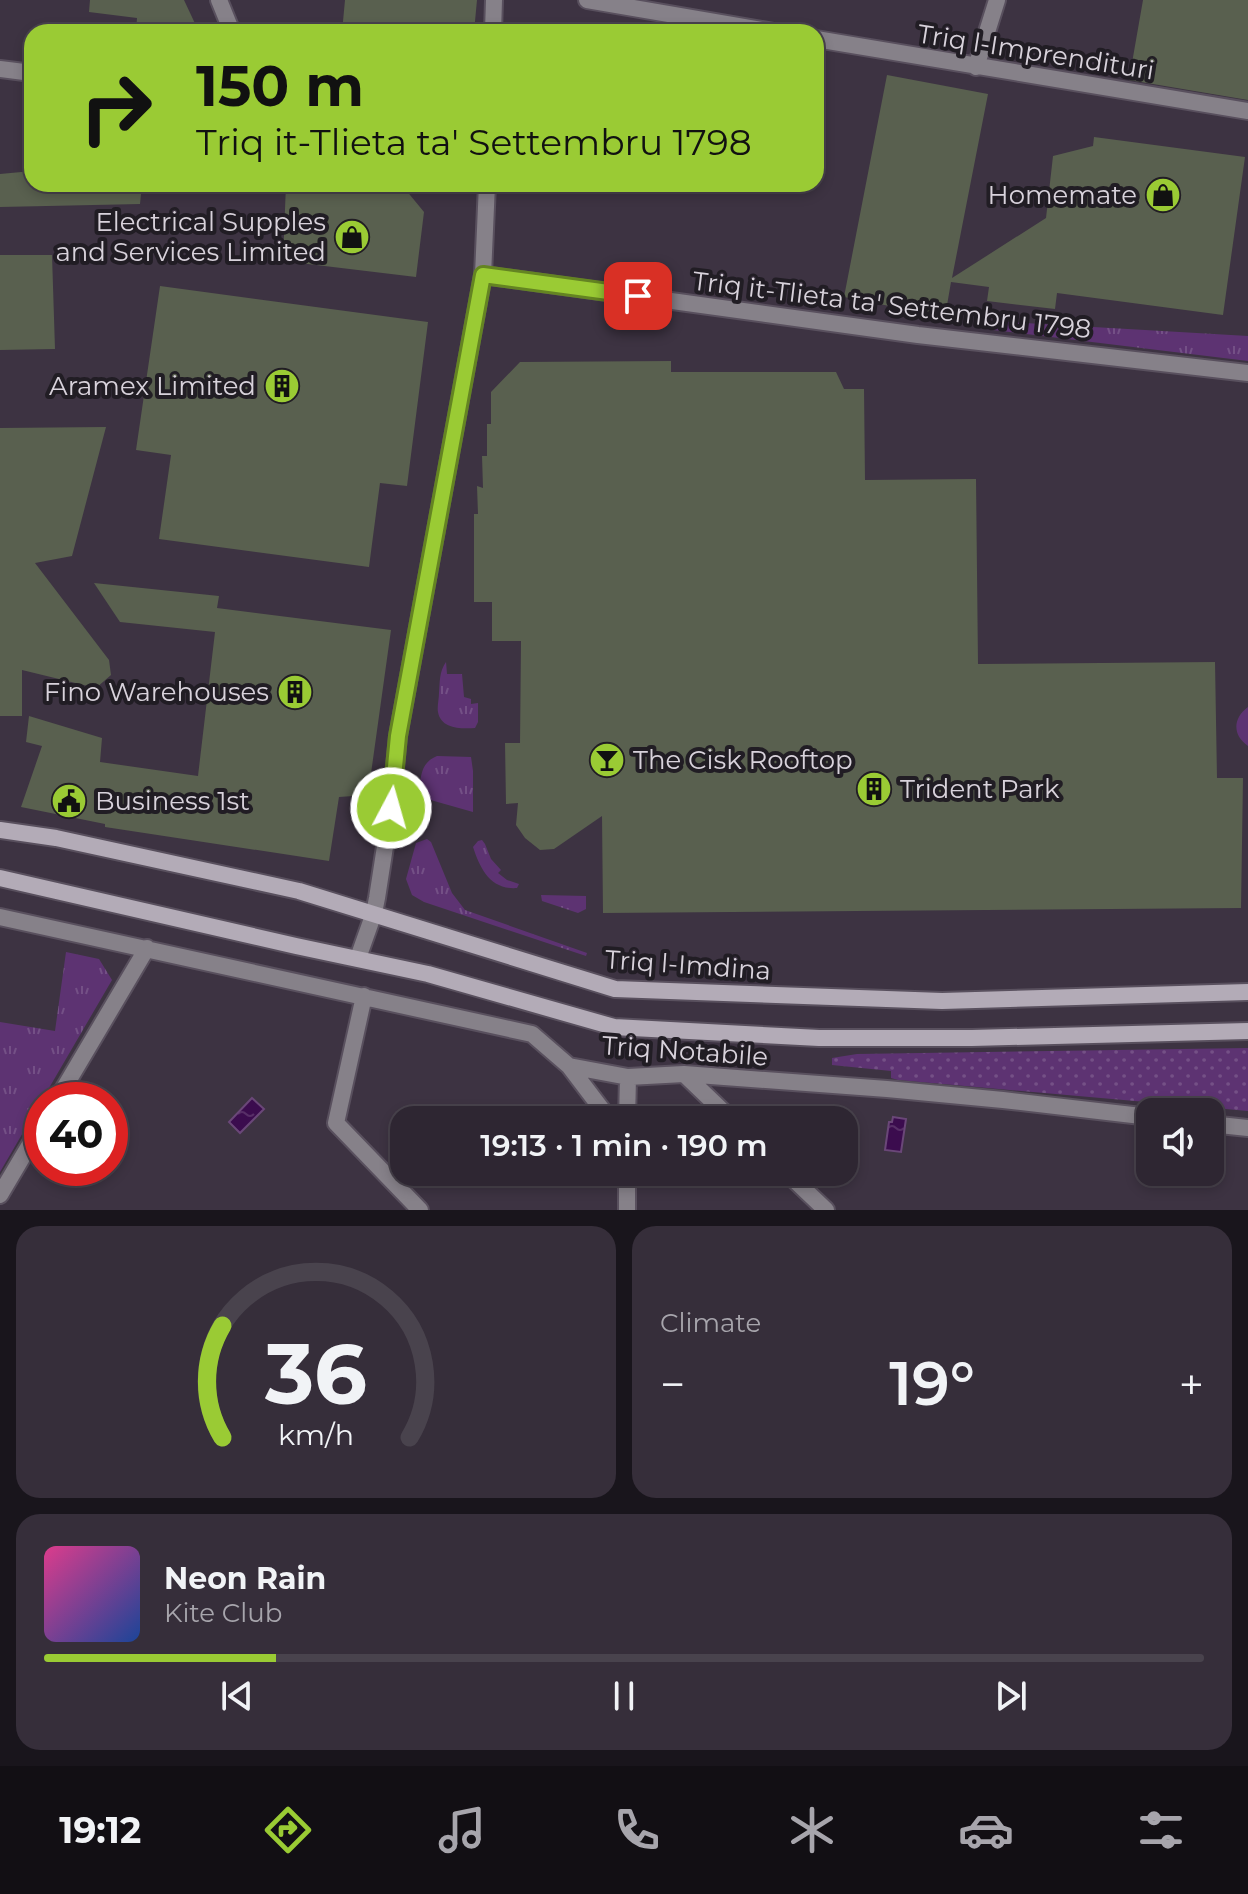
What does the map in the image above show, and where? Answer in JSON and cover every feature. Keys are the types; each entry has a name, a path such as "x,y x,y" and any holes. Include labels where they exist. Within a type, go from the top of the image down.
{"main road":[{"name":"Triq l-Imdina","path":"0,830 56,838 284,887 615,989 942,1001 1248,992"},
{"path":"0,878 428,974 614,1027 819,1038 972,1038 1248,1031"}],"street":[{"path":"219,0 229,24"},
{"path":"493,24 494,0"},
{"path":"587,0 727,24"},
{"path":"976,67 997,0"},
{"name":"Triq l-Imprendituri","path":"824,40 1248,111"},
{"path":"0,69 24,72"},
{"path":"358,958 374,913 391,808 398,736 483,275 487,192"},
{"name":"Triq it-Tlieta ta' Settembru 1798","path":"483,275 918,335 1248,373"},
{"name":"Triq Notabile","path":"0,917 532,1034 569,1066 628,1077 684,1074 1003,1100 1136,1115"},
{"path":"68,1082 147,948"},
{"path":"364,996 336,1123 420,1210"},
{"path":"569,1066 599,1106"},
{"path":"684,1074 717,1106"},
{"path":"627,1106 628,1077"},
{"path":"1224,1125 1248,1128"},
{"path":"0,1195 24,1154"},
{"path":"627,1186 627,1210"},
{"path":"801,1186 826,1210"}],"green space":[{"path":"1008,322 1248,336 1248,361 985,329"},
{"path":"446,662 447,674 462,674 464,697 471,699 471,704 478,703 475,728 452,727 440,718 440,681"},
{"path":"1248,707 1248,746 1239,737 1236,726 1239,716"},
{"path":"437,756 471,757 473,812 420,797 422,771 427,762"},
{"path":"427,839 452,893 465,910 587,953 586,956 424,902 412,895 406,879 416,843"},
{"path":"482,840 491,859 501,870 498,873 519,884 517,888 500,885 488,876 473,847"},
{"path":"541,895 586,896 586,909 578,913 542,901"},
{"path":"66,952 99,959 112,980 52,1082 24,1082 24,1131 0,1172 0,1022 55,1031"},
{"path":"1248,1048 1248,1111 1224,1109 1224,1098 1136,1098 1136,1101 898,1080 891,1078 891,1071 832,1065 832,1058 857,1054"}],"water":[{"path":"252,1098 264,1109 240,1133 229,1122"},
{"path":"893,1117 906,1119 901,1152 885,1150 889,1122"}],"building":[{"path":"90,0 184,0 195,24 137,24 137,18 89,12"},
{"path":"345,0 477,0 475,24 343,24"},
{"path":"1143,0 1248,0 1248,100 1129,80"},
{"path":"887,75 988,94 952,278 1046,218 1053,156 1093,146 1094,137 1245,157 1223,315 1057,293 1055,309 987,301 989,287 951,282 945,317 844,297"},
{"path":"24,172 24,192 141,192 140,204 0,207 0,174"},
{"name":"Electrical Supples and Services Limited","path":"286,192 408,192 424,212 416,277 283,261"},
{"path":"0,255 52,255 55,349 0,350"},
{"name":"Aramex Limited","path":"160,286 428,322 407,486 380,483 369,567 159,539 171,455 136,450"},
{"path":"671,361 671,372 836,372 844,389 864,389 865,480 976,479 978,664 1215,662 1217,778 1243,778 1241,908 603,913 602,816 554,849 540,850 525,838 516,825 518,803 506,804 505,743 520,743 521,641 492,641 492,602 474,602 477,486 483,488 482,456 487,456 491,392 520,362"},
{"path":"106,427 72,556 35,563 109,660 111,675 96,688 22,670 22,716 0,716 0,428"},
{"name":"Fino Warehouses","path":"94,583 219,596 217,608 391,630 368,795 339,797 329,861 105,827 105,824 21,807 42,746 26,742 29,716 102,738 100,762 198,776 215,632 120,622"}],"place":[{"name":"Homemate","path":"1163,195"},
{"name":"Electrical Supples and Services Limited","path":"352,237"},
{"name":"Aramex Limited","path":"282,386"},
{"name":"Fino Warehouses","path":"295,692"},
{"name":"The Cisk Rooftop","path":"607,760"},
{"name":"Trident Park","path":"874,789"},
{"name":"Business 1st","path":"69,801"}],"route":[{"path":"391,808 398,736 483,275 638,296"}]}
